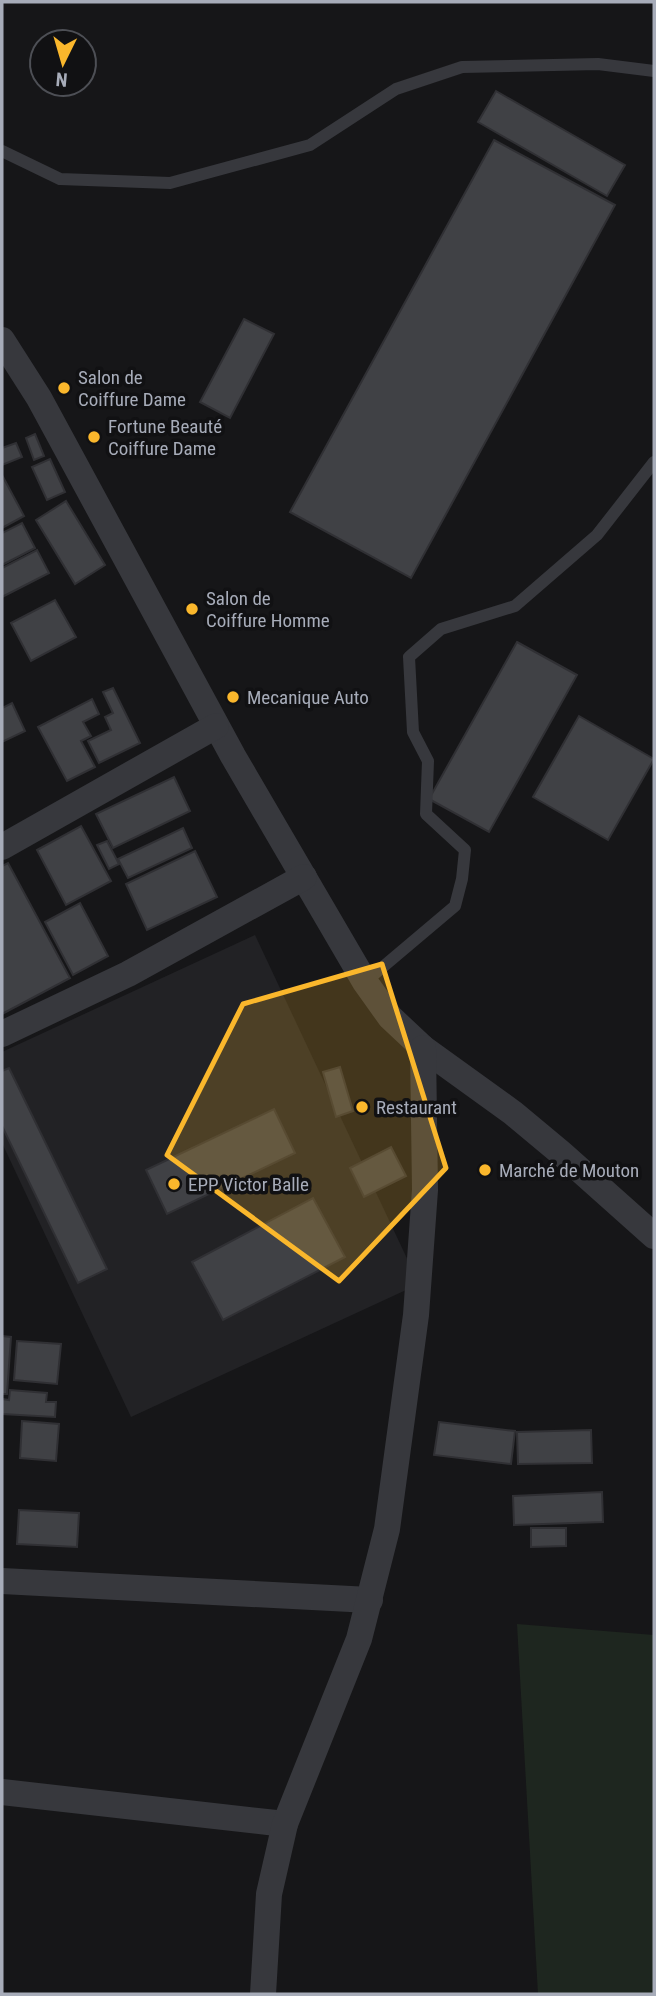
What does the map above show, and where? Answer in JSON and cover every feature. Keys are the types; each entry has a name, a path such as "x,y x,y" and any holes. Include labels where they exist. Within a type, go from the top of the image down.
{"street":[{"path":"2,340 39,398 216,726 365,982 390,1017 423,1048 513,1113 654,1236"},
{"path":"2,847 216,726"},
{"path":"2,1034 128,974 304,877"},
{"path":"264,1994 269,1894 285,1824 359,1639 387,1529 416,1315 425,1190 423,1048"},
{"path":"2,1581 370,1600"},
{"path":"2,1792 285,1824"}],"lane":[{"path":"2,150 60,179 170,183 310,145 396,89 462,67 598,64 654,71"},
{"path":"365,982 455,906 462,879 465,850 426,814 428,761 413,732 409,657 441,629 515,606 597,534 654,462"}],"highlighted area":[{"path":"382,964 446,1168 339,1281 167,1155 243,1004"}],"shaded area":[{"path":"255,935 419,1284 131,1417 2,1143 2,1052"},
{"path":"517,1624 654,1635 654,1994 538,1994"}],"building":[{"path":"496,91 625,165 607,196 478,122"},
{"path":"494,140 615,205 411,578 290,512"},
{"path":"244,319 274,334 230,418 200,402"},
{"path":"35,434 44,456 34,460 26,438"},
{"path":"16,443 22,457 2,465 2,448"},
{"path":"50,459 65,492 47,500 32,467"},
{"path":"2,475 24,516 2,528"},
{"path":"66,501 105,565 75,584 36,520"},
{"path":"22,523 35,548 2,565 2,533"},
{"path":"37,550 49,573 2,597 2,568"},
{"path":"55,600 76,637 31,661 11,623"},
{"path":"517,642 577,675 489,832 429,799"},
{"path":"113,688 140,743 99,763 88,741 111,730 105,717 113,713 103,692"},
{"path":"92,699 99,714 83,722 91,736 81,741 95,767 67,781 38,727"},
{"path":"12,703 25,731 2,742 2,708"},
{"path":"579,716 654,759 608,840 533,797"},
{"path":"174,777 190,811 113,848 96,814"},
{"path":"81,826 111,881 66,905 37,850"},
{"path":"183,828 192,848 128,878 118,859"},
{"path":"107,841 119,864 109,869 97,845"},
{"path":"195,851 217,897 147,930 126,884"},
{"path":"8,863 70,978 2,1014 2,866"},
{"path":"80,903 108,956 73,975 45,922"},
{"path":"340,1067 353,1111 336,1117 323,1072"},
{"path":"9,1068 107,1269 78,1283 2,1126 2,1071"},
{"path":"274,1109 295,1153 167,1214 146,1170"},
{"path":"391,1147 406,1176 364,1197 350,1168"},
{"path":"313,1198 345,1257 223,1320 192,1262"},
{"path":"2,1336 11,1337 7,1394 2,1394"},
{"path":"17,1341 61,1344 57,1384 14,1380"},
{"path":"10,1390 47,1393 46,1402 56,1402 55,1417 2,1414 2,1399 9,1400"},
{"path":"22,1421 59,1424 56,1461 20,1458"},
{"path":"439,1422 515,1431 511,1464 434,1455"},
{"path":"591,1430 592,1463 518,1464 517,1432"},
{"path":"602,1492 603,1522 514,1525 513,1496"},
{"path":"19,1510 79,1513 77,1547 17,1544"},
{"path":"531,1528 566,1528 566,1546 531,1547"}],"place":[{"name":"Salon de Coiffure Dame","path":"64,388"},
{"name":"Fortune Beauté Coiffure Dame","path":"94,437"},
{"name":"Salon de Coiffure Homme","path":"192,609"},
{"name":"Mecanique Auto","path":"233,697"},
{"name":"Restaurant","path":"362,1107"},
{"name":"Marché de Mouton","path":"485,1170"},
{"name":"EPP Victor Balle","path":"174,1184"}]}
